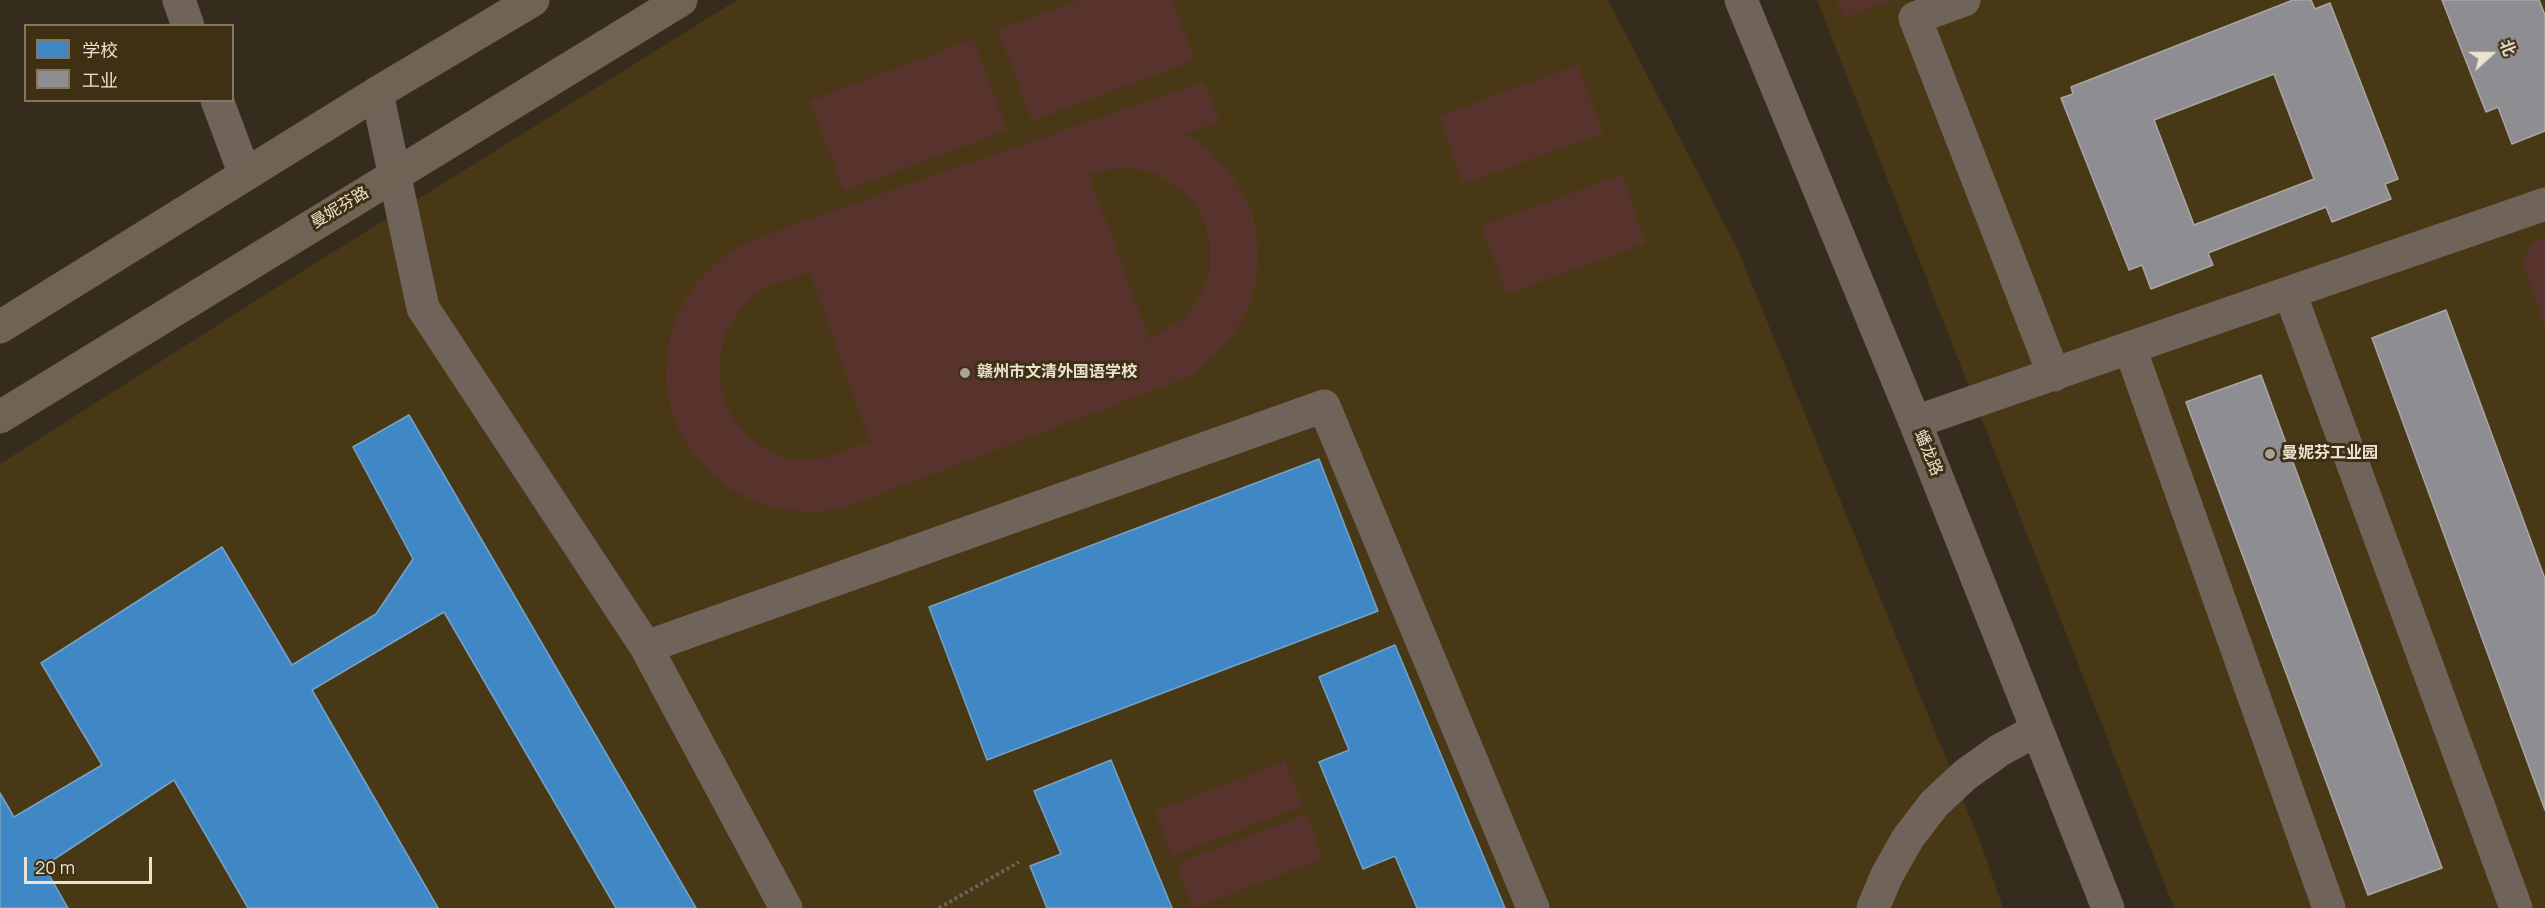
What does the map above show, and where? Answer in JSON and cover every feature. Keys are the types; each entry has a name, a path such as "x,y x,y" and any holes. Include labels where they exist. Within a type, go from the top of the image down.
{"main road":[{"path":"0,327 377,93 533,0"},
{"name":"曼妮芬路","path":"0,417 681,0"}],"street":[{"path":"179,0 187,24"},
{"name":"蟠龙路","path":"1741,0 1916,422 2108,908"},
{"path":"1964,0 1915,18 2054,375"},
{"path":"377,93 423,308 646,647 786,908"},
{"path":"218,102 245,175"},
{"path":"1916,422 2545,204"},
{"path":"2290,293 2516,908"},
{"path":"2130,348 2329,908"},
{"path":"646,647 1324,406 1533,908"},
{"path":"1874,908 1887,875 1908,838 1934,804 1965,775 2000,750 2037,730"}],"path":[{"path":"939,908 1018,862"}],"shaded area":[{"name":"赣州市文清外国语学校","path":"737,0 1608,0 1737,248 1981,844 2003,908 0,908 0,464 285,282"},
{"path":"1079,0 1172,0 1195,60 1032,121 998,30"},
{"name":"曼妮芬工业园","path":"1817,0 2545,0 2545,908 2174,908"},
{"path":"1837,0 1892,0 1844,18"},
{"path":"973,39 1007,130 844,191 810,101"},
{"path":"1578,65 1603,133 1463,184 1439,116"},
{"path":"1203,82 1220,121 1185,134 1208,149 1228,170 1243,194 1254,220 1258,249 1257,279 1248,308 1234,333 1215,356 1192,374 840,509 813,512 786,510 759,504 735,492 713,476 695,455 680,432 671,407 666,380 667,353 673,326 684,301 700,279 719,260 742,245 795,224","holes":["1128,168 1149,171 1184,192 1197,208 1206,226 1210,247 1210,266 1205,286 1196,303 1183,319 1149,339 1089,175","810,272 870,441 829,457 810,460 786,459 766,450 748,437 734,420 724,400 719,379 720,356 725,335 736,315 750,298 768,286"]},
{"path":"1622,175 1646,243 1507,294 1482,226"},
{"path":"2545,238 2545,326 2522,262 2532,242"},
{"path":"1285,761 1302,806 1172,856 1155,812"},
{"path":"1306,814 1323,859 1193,908 1176,864"}],"building: 学校":[{"path":"409,415 696,908 616,908 444,612 312,690 438,908 248,908 174,780 44,866 68,908 0,908 0,793 14,817 102,765 41,663 222,547 292,665 376,614 413,559 353,447"},
{"path":"1319,459 1378,611 987,760 929,607"},
{"path":"1395,645 1505,908 1417,908 1395,856 1363,869 1319,762 1349,750 1319,677"},
{"path":"1111,760 1172,908 1047,908 1030,866 1061,854 1034,791"}],"building: 工业":[{"path":"2293,0 2311,0 2315,9 2330,3 2398,179 2385,184 2391,199 2332,222 2326,207 2208,253 2213,265 2151,289 2142,265 2129,270 2061,98 2073,94 2071,87","holes":["2274,74 2314,179 2194,225 2154,120"]},
{"path":"2442,0 2539,0 2545,15 2545,131 2512,144 2498,107 2486,112"},
{"path":"2446,310 2545,579 2545,810 2372,338"},
{"path":"2261,375 2442,868 2368,895 2186,402"}],"place":[{"name":"赣州市文清外国语学校","path":"965,373"},
{"name":"曼妮芬工业园","path":"2270,454"}]}
